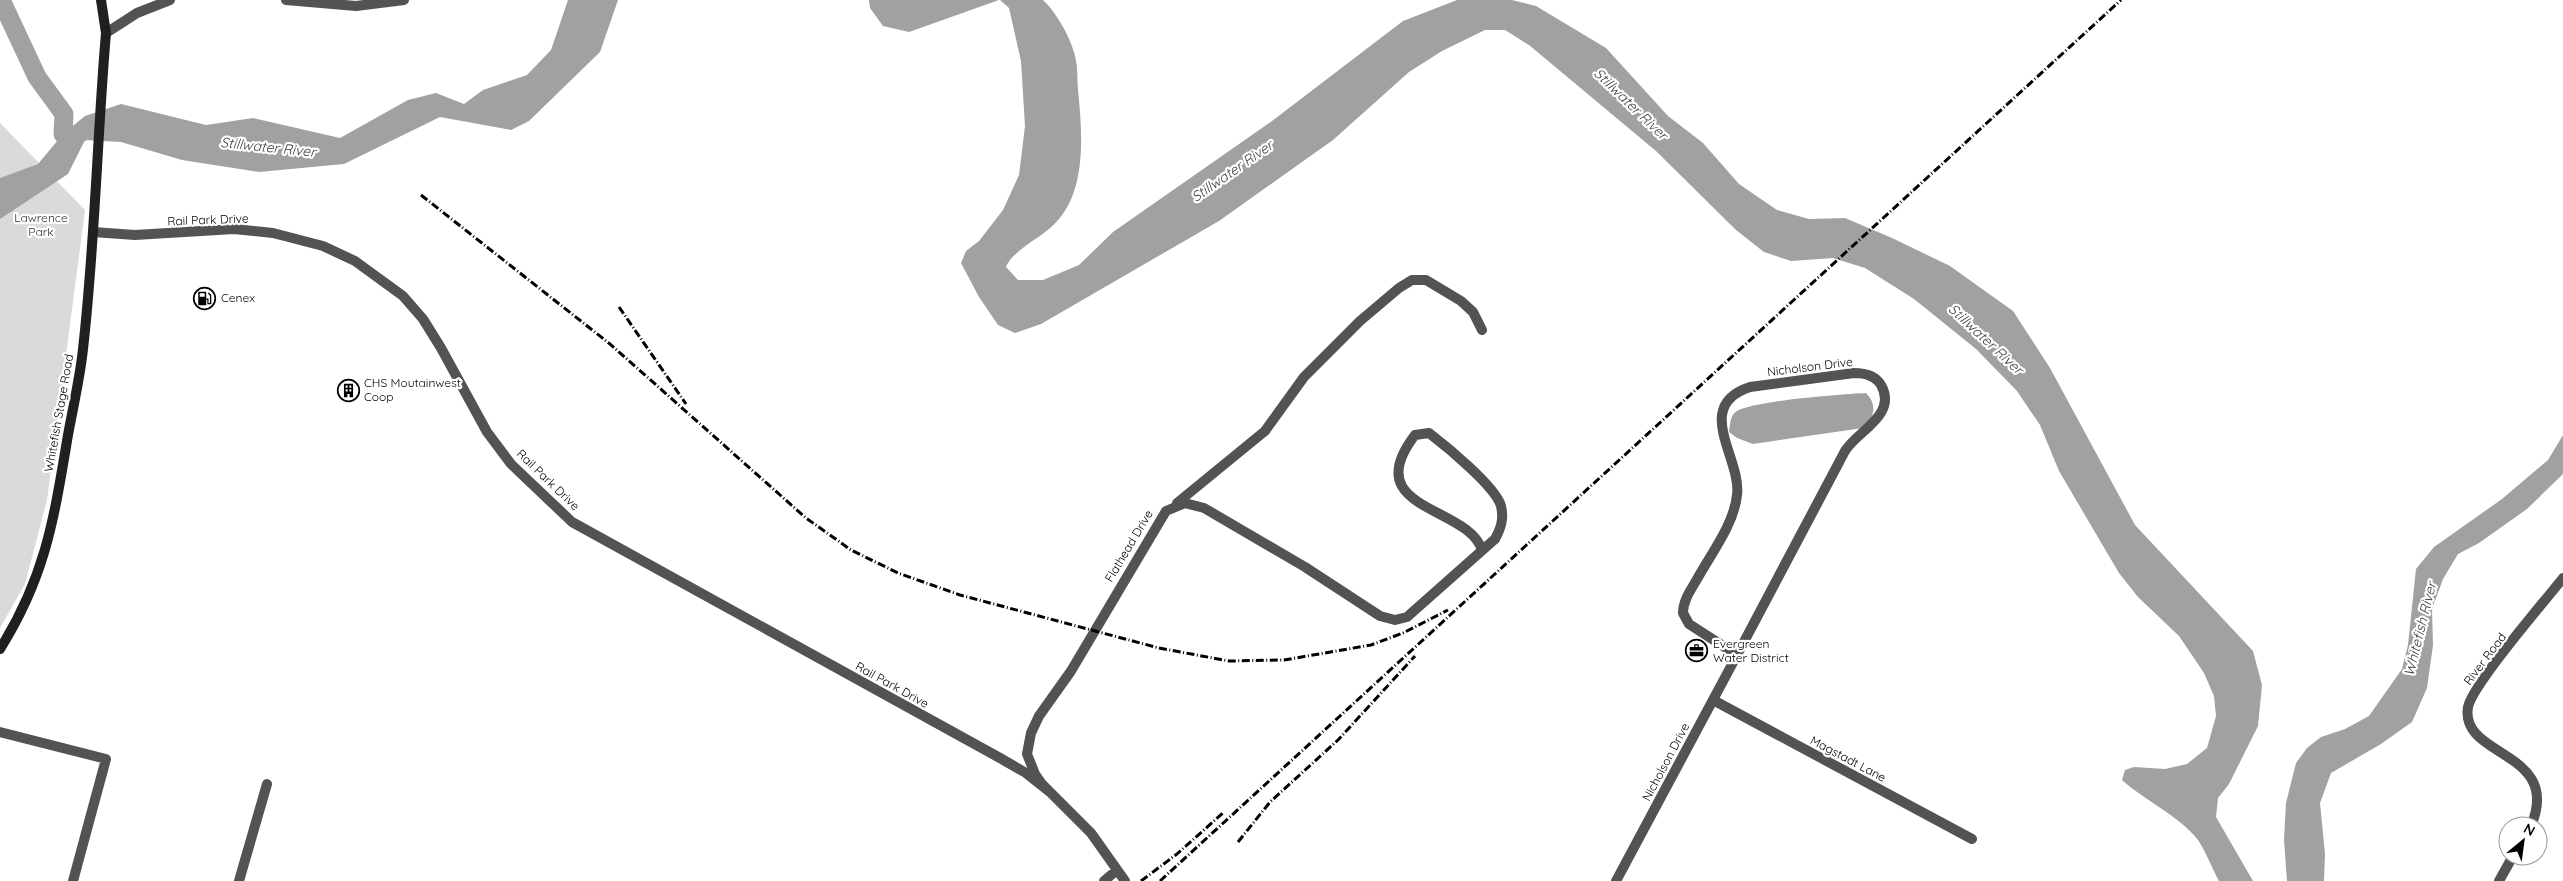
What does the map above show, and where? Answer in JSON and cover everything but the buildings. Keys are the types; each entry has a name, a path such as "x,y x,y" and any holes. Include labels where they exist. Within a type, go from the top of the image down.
{"main road":[{"path":"101,0 106,33"},
{"name":"Whitefish Stage Road","path":"0,649 31,593 44,560 54,517 83,352 106,33"}],"street":[{"path":"106,33 137,13 170,0"},
{"path":"286,0 356,6 404,0"},
{"name":"Rail Park Drive","path":"93,232 135,235 234,229 273,233 323,246 355,261 403,296 423,319 487,432 511,464 572,522 1006,761 1026,773 1050,792"},
{"path":"1166,511 1185,498 1265,431 1304,377 1360,321 1399,288 1412,280 1426,280 1473,312 1482,330"},
{"name":"Nicholson Drive","path":"1616,881 1713,700 1845,451 1854,440 1876,421 1880,413 1884,401 1883,391 1878,381 1869,375 1854,374 1750,387 1735,395 1724,410 1722,430 1736,476 1737,500 1727,524 1688,596 1683,613 1689,624 1737,654"},
{"name":"Flathead Drive","path":"1125,881 1091,833 1071,810 1050,792 1035,774 1027,754 1031,733 1040,716 1090,640 1112,598 1166,511 1185,503 1204,508 1305,567 1380,616 1395,620 1407,617 1495,539 1503,524 1501,505 1491,489 1429,433 1415,435 1406,447 1399,464 1401,480 1408,494 1426,508 1472,532 1482,550"},
{"name":"River Road","path":"2535,816 2540,804 2536,777 2524,765 2477,733 2469,718 2468,710 2479,686 2563,578"},
{"name":"Magstadt Lane","path":"1713,700 1972,840"},
{"path":"0,732 106,759 73,881"},
{"path":"239,881 267,784"},
{"path":"2499,881 2507,866"},
{"path":"1104,881 1117,870"}],"green space":[{"name":"Lawrence Park","path":"0,123 85,210 47,500 25,584 0,628"}],"water":[{"path":"568,0 618,0 600,52 529,121 511,130 440,117 344,164 259,172 182,160 121,142 85,140 68,174 0,219 0,178 38,164 63,134 85,116 121,104 206,125 253,118 340,138 408,100 436,93 464,104 483,90 527,75 551,50"},
{"path":"869,0 999,0 909,32 883,26 870,8"},
{"path":"1000,0 1043,0 1058,18 1070,41 1076,60 1081,122 1080,157 1074,191 1068,206 1059,219 1022,248 1010,260 1006,267 1018,280 1043,280 1079,265 1113,232 1272,121 1403,21 1457,0 1512,0 1536,6 1606,48 1668,116 1703,143 1739,184 1777,210 1809,219 1845,218 1950,266 2013,311 2050,368 2135,525 2253,651 2262,685 2258,726 2229,784 2218,798 2216,817 2253,881 2219,881 2201,845 2191,832 2122,780 2125,770 2134,767 2165,769 2187,764 2207,748 2216,716 2214,696 2204,673 2179,636 2138,597 2119,573 2059,471 2040,425 2017,391 1976,349 1914,299 1865,268 1833,258 1791,261 1764,252 1736,230 1656,151 1529,45 1505,30 1485,30 1442,51 1409,72 1333,140 1219,221 1041,324 1015,333 998,325 979,297 961,263 966,251 979,241 1003,210 1019,175 1025,126 1021,61 1009,8"},
{"path":"1866,393 1872,402 1873,411 1870,420 1863,428 1753,444 1737,438 1729,432 1733,415 1746,407 1799,399"},
{"name":"Whitefish River","path":"2563,435 2563,474 2527,509 2479,543 2458,554 2443,579 2432,609 2433,645 2427,688 2412,722 2381,744 2331,773 2320,803 2325,854 2324,881 2287,881 2284,840 2286,803 2296,763 2307,748 2321,737 2345,729 2369,716 2402,669 2408,645 2416,569 2434,547 2502,499 2548,460"}],"waterway":[{"name":"Stillwater River","path":"1,0 37,77 64,114 63,134 69,140 83,131"}],"railway":[{"path":"1160,881 2121,0"},
{"path":"421,195 610,344 806,518 851,550 898,573 960,595 1159,648 1229,661 1284,660 1371,645 1403,633 1448,610"},
{"path":"619,307 686,404"},
{"path":"1238,842 1270,802 1338,740 1415,656"},
{"path":"1141,881 1177,854 1224,812"}],"place":[{"name":"Cenex","path":"205,298"},
{"name":"CHS Moutainwest Coop","path":"348,390"},
{"name":"Evergreen Water District","path":"1697,651"}]}
